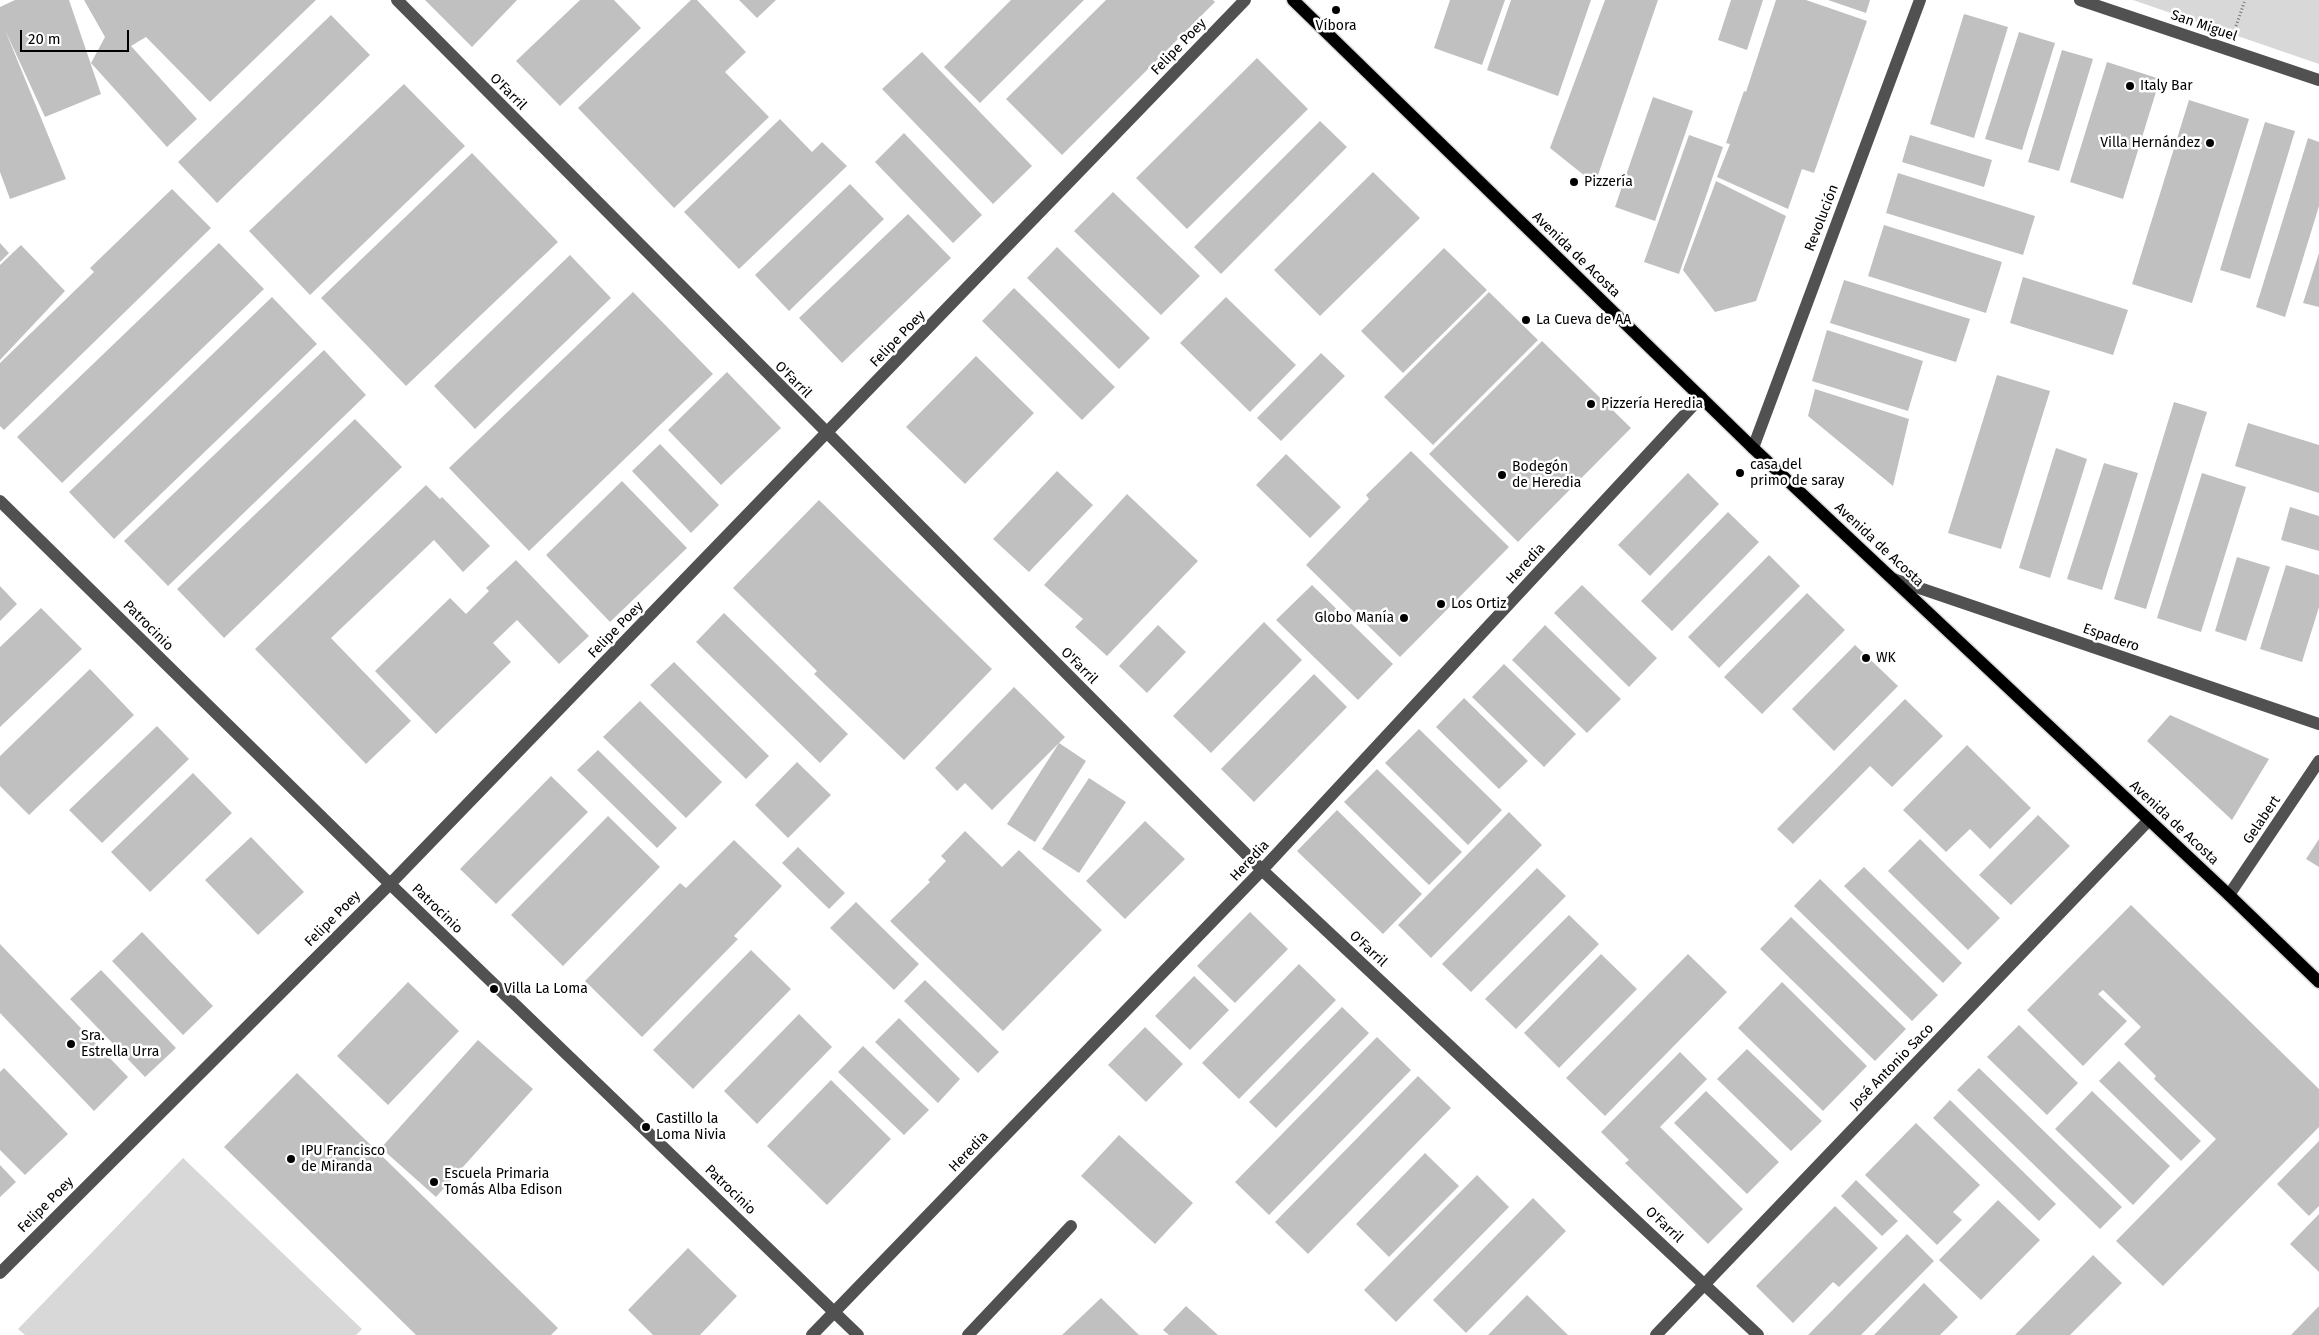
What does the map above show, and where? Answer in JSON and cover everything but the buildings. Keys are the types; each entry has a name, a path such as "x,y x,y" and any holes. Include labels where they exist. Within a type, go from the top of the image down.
{"main road":[{"name":"Avenida de Acosta","path":"1293,0 1753,448 2229,895 2319,982"}],"street":[{"name":"O'Farril","path":"397,0 826,435 1262,870 1758,1335"},
{"name":"Felipe Poey","path":"0,1272 390,884 1245,0"},
{"name":"Revolución","path":"1753,448 1920,0"},
{"name":"San Miguel","path":"2080,0 2319,80"},
{"name":"Heredia","path":"812,1335 1262,870 1701,397"},
{"name":"Patrocinio","path":"0,501 390,884 858,1335"},
{"name":"Espadero","path":"1893,579 2319,724"},
{"name":"Gelabert","path":"2229,895 2319,761"},
{"name":"José Antonio Saco","path":"1656,1335 2149,820"},
{"path":"968,1335 1071,1226"}],"shaded area":[{"path":"2133,0 2319,0 2319,64"},
{"path":"183,1158 362,1329 356,1335 25,1335 18,1329"}],"place":[{"name":"Víbora","path":"1336,10"},
{"name":"Italy Bar","path":"2130,86"},
{"name":"Villa Hernández","path":"2210,143"},
{"name":"Pizzería","path":"1574,182"},
{"name":"La Cueva de AA","path":"1526,320"},
{"name":"Pizzería Heredia","path":"1591,404"},
{"name":"casa del primo de saray","path":"1740,473"},
{"name":"Bodegón de Heredia","path":"1502,475"},
{"name":"Los Ortiz","path":"1441,604"},
{"name":"Globo Manía","path":"1404,618"},
{"name":"WK","path":"1866,658"},
{"name":"Villa La Loma","path":"494,989"},
{"name":"Sra. Estrella Urra","path":"71,1044"},
{"name":"Castillo la Loma Nivia","path":"646,1127"},
{"name":"IPU Francisco de Miranda","path":"291,1159"},
{"name":"Escuela Primaria Tomás Alba Edison","path":"434,1182"}]}
